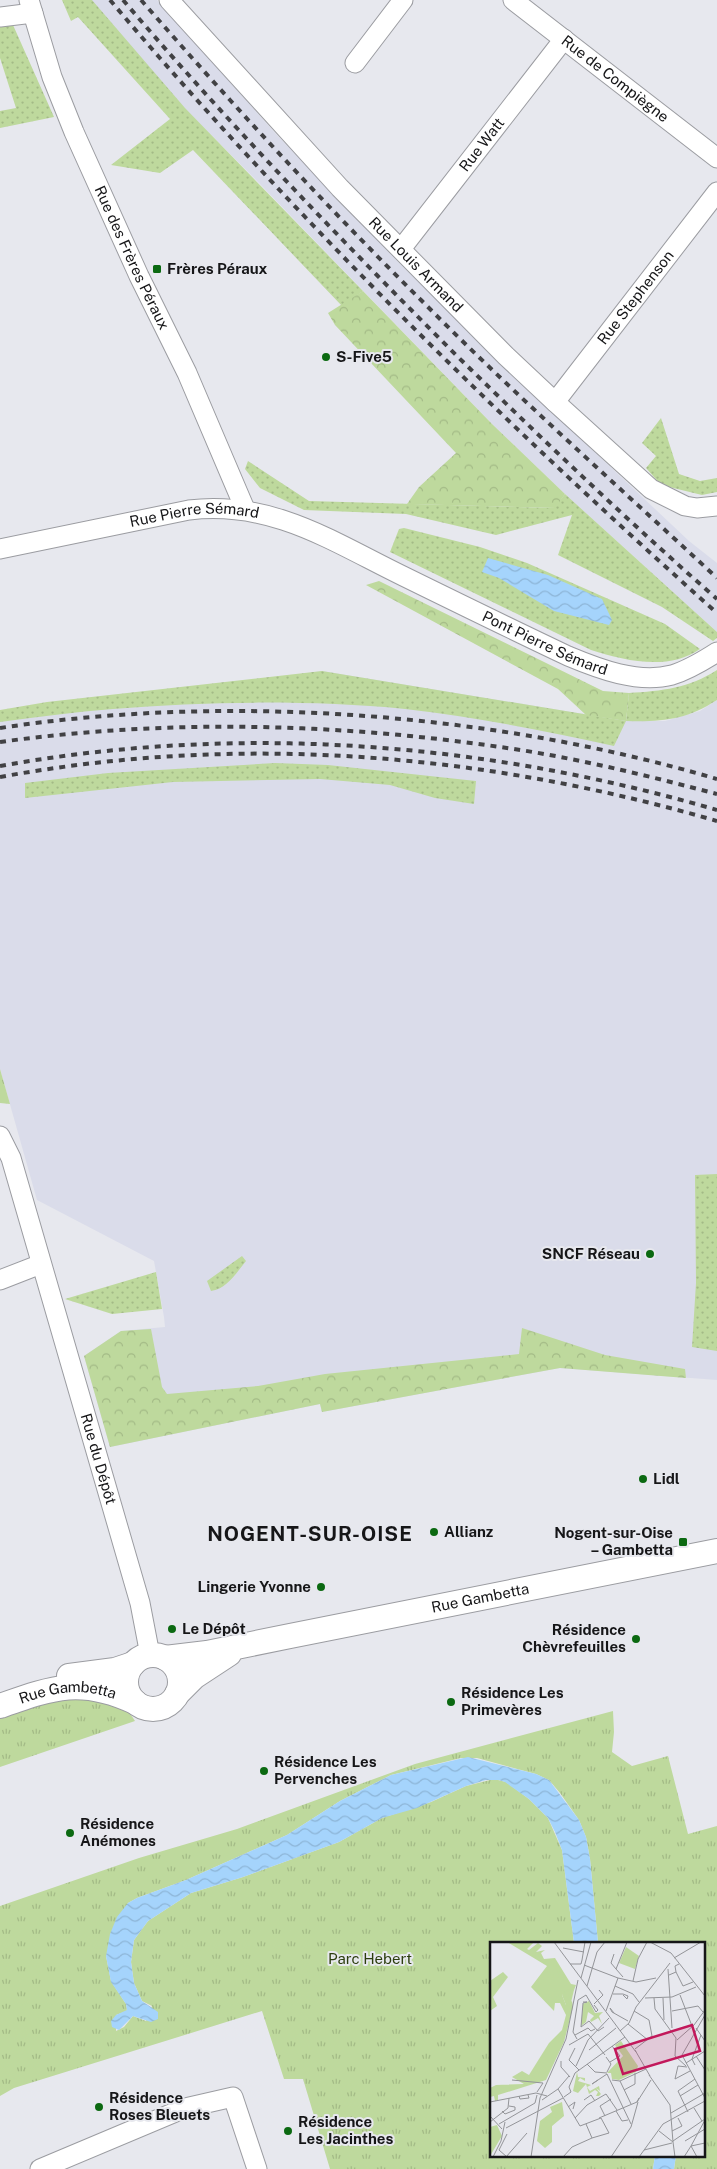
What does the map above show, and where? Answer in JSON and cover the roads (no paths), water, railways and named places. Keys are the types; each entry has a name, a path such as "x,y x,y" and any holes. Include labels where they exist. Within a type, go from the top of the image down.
{"main road":[{"name":"Rue Gambetta","path":"0,1694 45,1680 115,1670 149,1659 243,1647 717,1551"},
{"name":"Rue Gambetta","path":"177,1694 194,1677 215,1661 243,1647"},
{"path":"149,1659 172,1662 179,1673 180,1686 177,1694 170,1703 159,1708 146,1708 135,1702 130,1695 126,1684 128,1671 149,1659"},
{"name":"Rue Gambetta","path":"0,1706 50,1691 76,1686 105,1690 135,1702"}],"street":[{"name":"Rue Louis Armand","path":"169,0 340,188 554,402 651,489 685,506 697,508 717,506"},
{"path":"356,63 403,0"},
{"name":"Rue de Compiègne","path":"513,0 717,158"},
{"path":"0,17 31,7"},
{"name":"Rue des Frères Péraux","path":"31,7 52,76 74,132 139,276 187,372 245,509"},
{"name":"Rue Watt","path":"401,249 564,39"},
{"name":"Rue Stephenson","path":"554,402 717,192"},
{"name":"Rue Pierre Sémard","path":"0,549 189,510 214,508 245,509 288,521 379,564"},
{"name":"Pont Pierre Sémard","path":"379,564 568,656 600,669 626,675 661,677 684,671 712,656"},
{"name":"Rue du Dépôt","path":"0,1136 11,1158 140,1603 149,1659"},
{"path":"0,1280 41,1264"},
{"path":"40,2169 185,2108 233,2097 257,2169"}],"water":[{"path":"488,558 548,575 602,599 612,620 609,625 554,611 499,578 482,572"},
{"path":"468,1757 536,1774 549,1780 579,1820 586,1837 598,1942 574,1942 562,1850 548,1818 529,1799 505,1782 486,1780 466,1786 417,1808 382,1818 339,1842 243,1877 191,1893 148,1921 134,1940 131,1962 134,1983 142,2001 158,2012 158,2019 151,2022 133,2016 119,2030 112,2027 111,2021 116,2015 127,2010 126,2004 111,1982 106,1956 110,1934 117,1917 128,1903 186,1880 287,1835 340,1801 391,1775"},
{"path":"655,2156 676,2156 674,2169 653,2169"}],"railway":[{"path":"110,0 253,162 403,317 558,468 717,613"},
{"path":"123,0 245,137 414,313 586,479 717,599"},
{"path":"141,0 278,153 385,264 567,441 717,578"},
{"path":"0,728 88,717 178,712 269,711 361,716 453,725 543,738 632,756 717,779"},
{"path":"0,742 62,735 187,727 313,729 375,733 438,739 555,756 636,773 717,794"},
{"path":"0,766 90,753 180,745 270,743 361,746 451,755 540,768 629,787 717,810"},
{"path":"0,777 90,763 180,756 271,754 361,757 451,766 540,779 629,798 717,821"}],"place":[{"name":"Frères Péraux","path":"157,269"},
{"name":"S-Five5","path":"326,357"},
{"name":"SNCF Réseau","path":"650,1254"},
{"name":"Lidl","path":"643,1479"},
{"name":"Allianz","path":"434,1532"},
{"name":"Nogent-sur-Oise – Gambetta","path":"683,1542"},
{"name":"Lingerie Yvonne","path":"321,1587"},
{"name":"Le Dépôt","path":"172,1629"},
{"name":"Résidence Chèvrefeuilles","path":"636,1639"},
{"name":"Résidence Les Primevères","path":"451,1702"},
{"name":"Résidence Les Pervenches","path":"264,1771"},
{"name":"Résidence Anémones","path":"70,1833"},
{"name":"Résidence Roses Bleuets","path":"99,2107"},
{"name":"Résidence Les Jacinthes","path":"288,2131"}],"district":[{"name":"NOGENT-SUR-OISE","path":"310,1534"}],"park label":[{"name":"Parc Hebert","path":"370,1959"}]}
